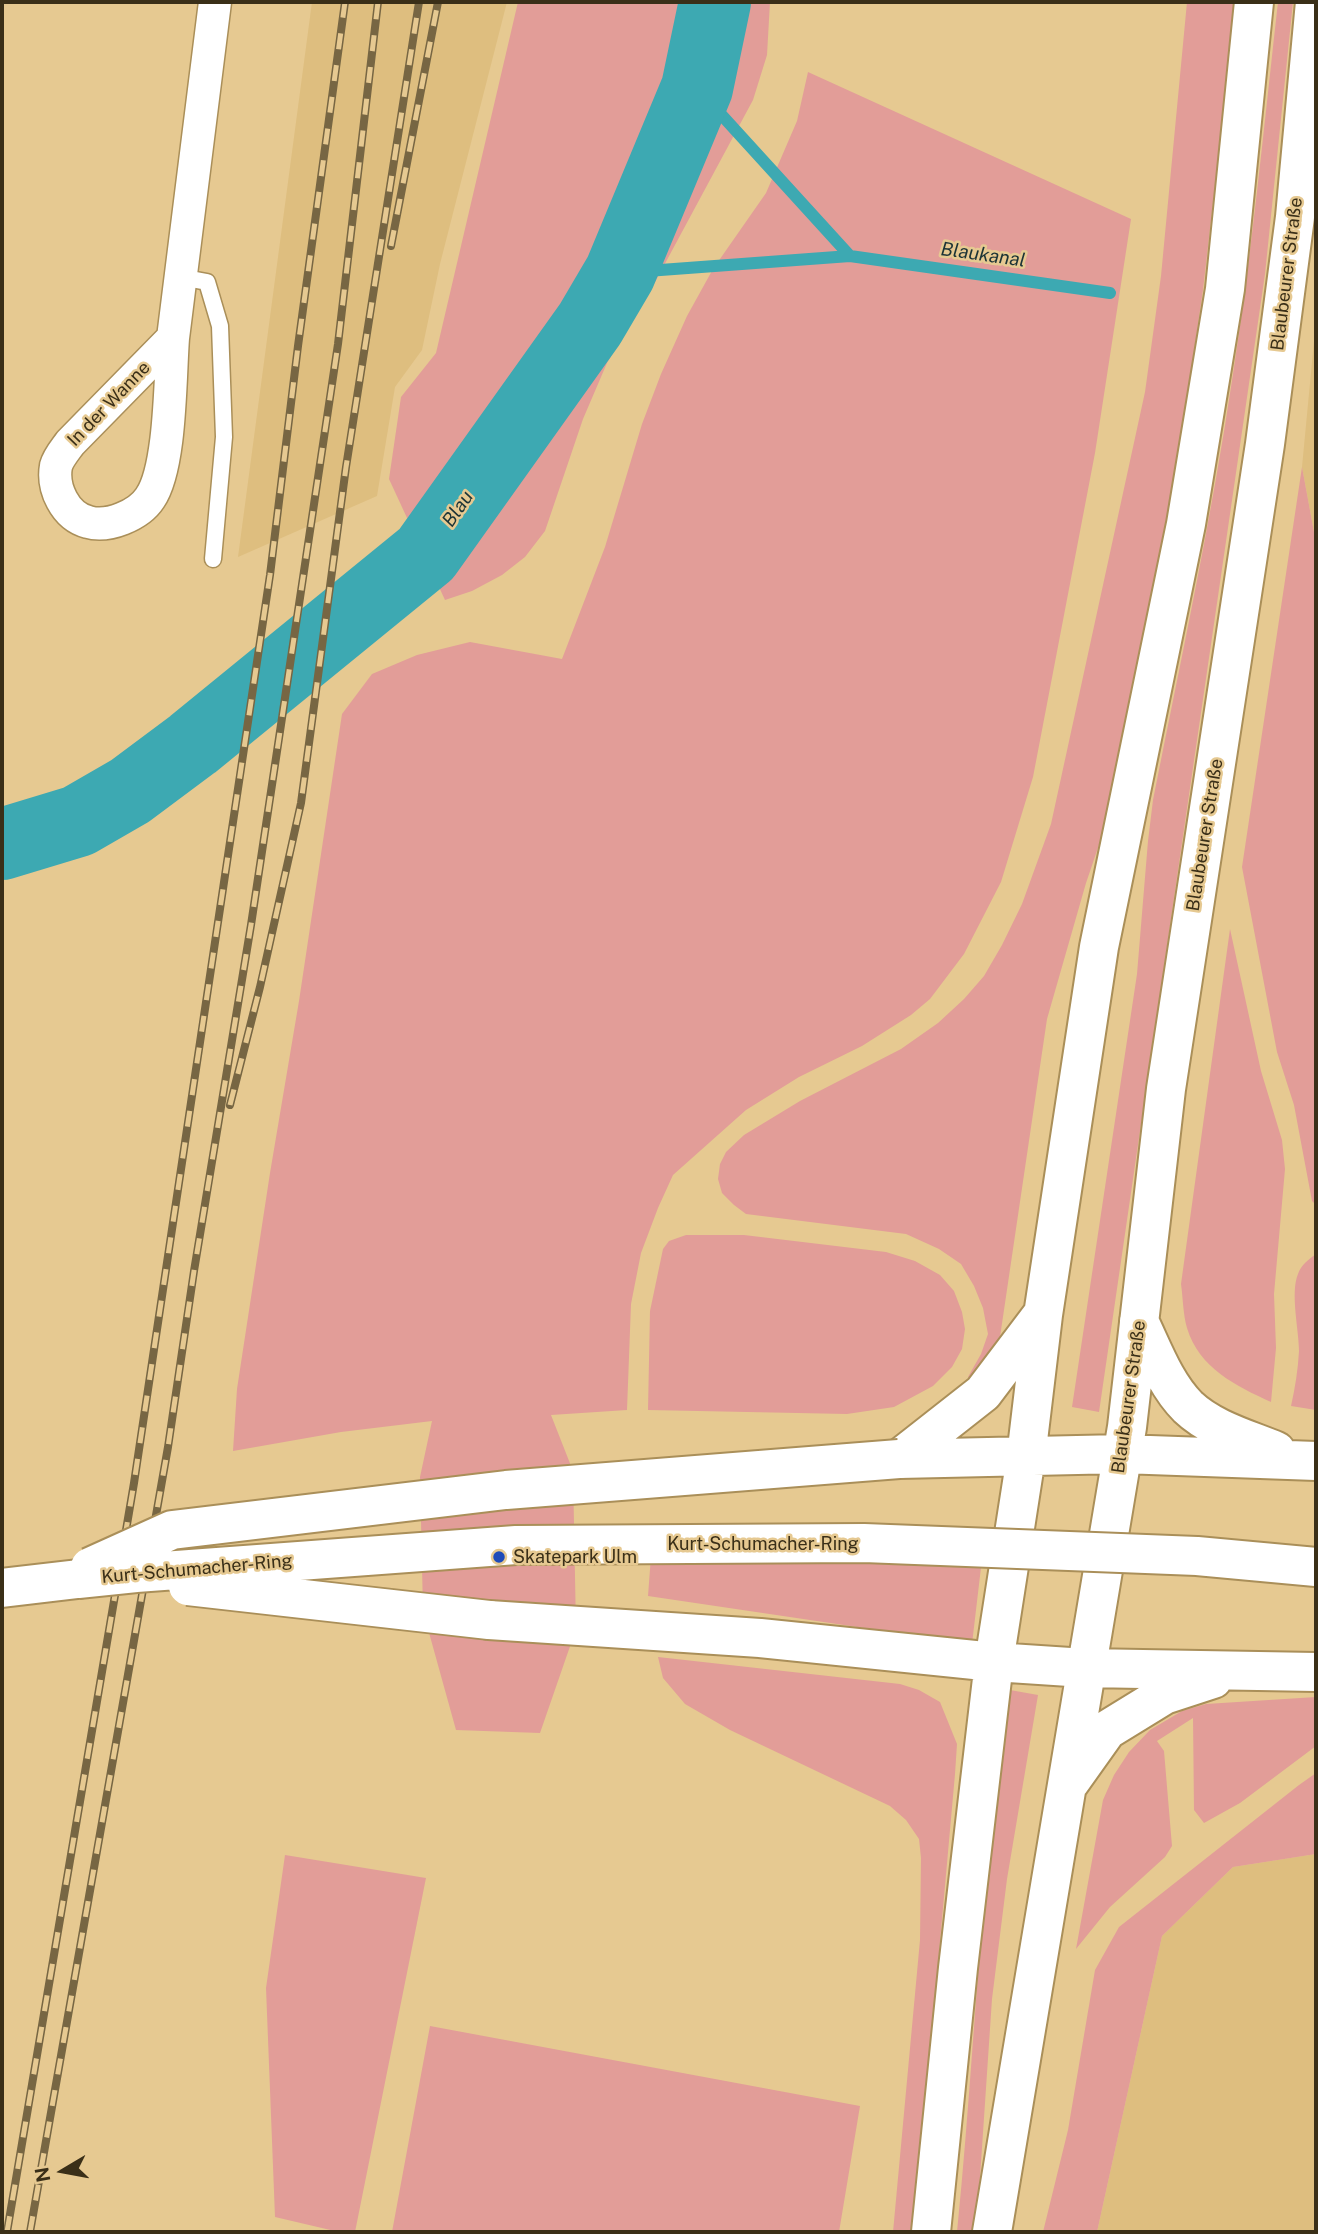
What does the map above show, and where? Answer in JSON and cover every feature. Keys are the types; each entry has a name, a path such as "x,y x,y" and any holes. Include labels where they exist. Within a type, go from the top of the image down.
{"main road":[{"path":"931,2232 958,1968 994,1662 1026,1457 1043,1315 1098,947 1186,524 1225,289 1254,2"},
{"name":"Blaubeurer Straße","path":"992,2232 1122,1454 1166,1089 1265,444 1295,217 1315,2"},
{"path":"899,1459 983,1393 1043,1315"},
{"path":"1139,1321 1163,1372 1187,1406 1227,1430 1307,1461"},
{"path":"69,1580 172,1530 506,1490 899,1459 1122,1454 1307,1461"},
{"name":"Kurt-Schumacher-Ring","path":"2,1588 136,1573 530,1545 864,1543 1197,1556 1316,1567"},
{"path":"69,1580 188,1586 489,1620 760,1638 994,1662 1086,1668 1316,1672"},
{"path":"1066,1787 1107,1730 1164,1695 1241,1670"}],"street":[{"name":"In der Wanne","path":"173,338 70,443 57,463 55,478 59,498 74,515 89,523 110,523 131,514 150,499 163,470 173,338 215,2"}],"lane":[{"path":"180,277 207,282 220,326 224,437 213,559"}],"shaded area":[{"path":"312,2 507,2 440,264 422,350 395,387 377,496 238,557"},
{"path":"518,2 770,2 767,55 753,100 647,297 607,363 583,419 545,531 525,557 502,575 472,591 445,600 389,479 401,397 436,353"},
{"path":"1187,2 1236,2 1203,290 1166,541 1102,836 1047,1019 1000,1337 991,1358 971,1385 968,1377 988,1334 983,1308 961,1264 939,1249 906,1234 746,1214 722,1193 718,1179 720,1164 726,1152 744,1135 800,1101 901,1049 938,1023 984,976 1022,904 1051,824 1145,392 1161,276"},
{"path":"1278,2 1293,2 1265,274 1099,1412 1072,1407 1137,974 1153,800 1206,534 1240,328"},
{"path":"808,72 1131,219 1095,453 1033,777 1001,882 964,954 930,999 911,1015 862,1046 799,1077 746,1110 673,1175 641,1253 631,1304 627,1410 551,1415 573,1471 576,1629 540,1733 456,1730 423,1611 420,1477 432,1421 341,1432 233,1451 237,1389 342,714 372,674 417,655 470,642 562,659 605,547 642,424 661,374 687,316 713,269 766,193 797,121"},
{"path":"1316,320 1316,543 1302,467"},
{"path":"1302,467 1316,543 1316,1205 1312,1201 1294,1105 1277,1052 1242,867"},
{"path":"1230,929 1261,1071 1282,1140 1285,1169 1274,1294 1276,1348 1271,1402 1220,1374 1200,1354 1187,1328 1181,1284"},
{"path":"686,1235 744,1235 886,1252 915,1261 940,1275 954,1291 965,1329 962,1349 952,1367 933,1386 894,1407 847,1414 648,1410 650,1311 663,1249 669,1241"},
{"path":"1316,1254 1316,1410 1291,1406 1299,1351 1296,1282 1301,1268"},
{"path":"651,1556 982,1559 972,1644 648,1596"},
{"path":"658,1657 900,1684 919,1690 940,1702 957,1744 914,2232 893,2232 920,1940 919,1839 906,1820 890,1806 730,1730 685,1704 663,1678"},
{"path":"1010,1690 1038,1695 1007,1879 992,1999 978,2207 974,2232 957,2232 989,1849"},
{"path":"1316,1697 1316,1746 1240,1803 1204,1823 1194,1810 1193,1718 1157,1741 1164,1751 1172,1846 1165,1857 1110,1907 1076,1949 1103,1800 1114,1775 1129,1752 1150,1730 1182,1711 1206,1704"},
{"path":"1316,1773 1316,1854 1233,1867 1162,1936 1097,2232 1043,2232 1068,2130 1095,1970 1119,1927"},
{"path":"1316,1854 1316,2232 1097,2232 1162,1936 1233,1867"},
{"path":"285,1855 426,1878 355,2232 339,2232 275,2217 266,1988"},
{"path":"430,2026 860,2106 839,2232 392,2232"}],"waterway":[{"name":"Blau","path":"2,844 78,821 130,791 193,744 426,554 590,324 620,273 697,88 715,2"},
{"name":"Blaukanal","path":"697,88 850,256 1110,293"},
{"name":"Blaukanal","path":"620,273 850,256"}],"railway":[{"path":"7,2232 134,1483 270,575 345,2"},
{"path":"30,2232 168,1447 251,925 338,344 378,2"},
{"path":"230,1105 260,987 301,803 346,467 419,2"},
{"path":"391,246 438,2"}],"place":[{"name":"Skatepark Ulm","path":"499,1557"}]}
